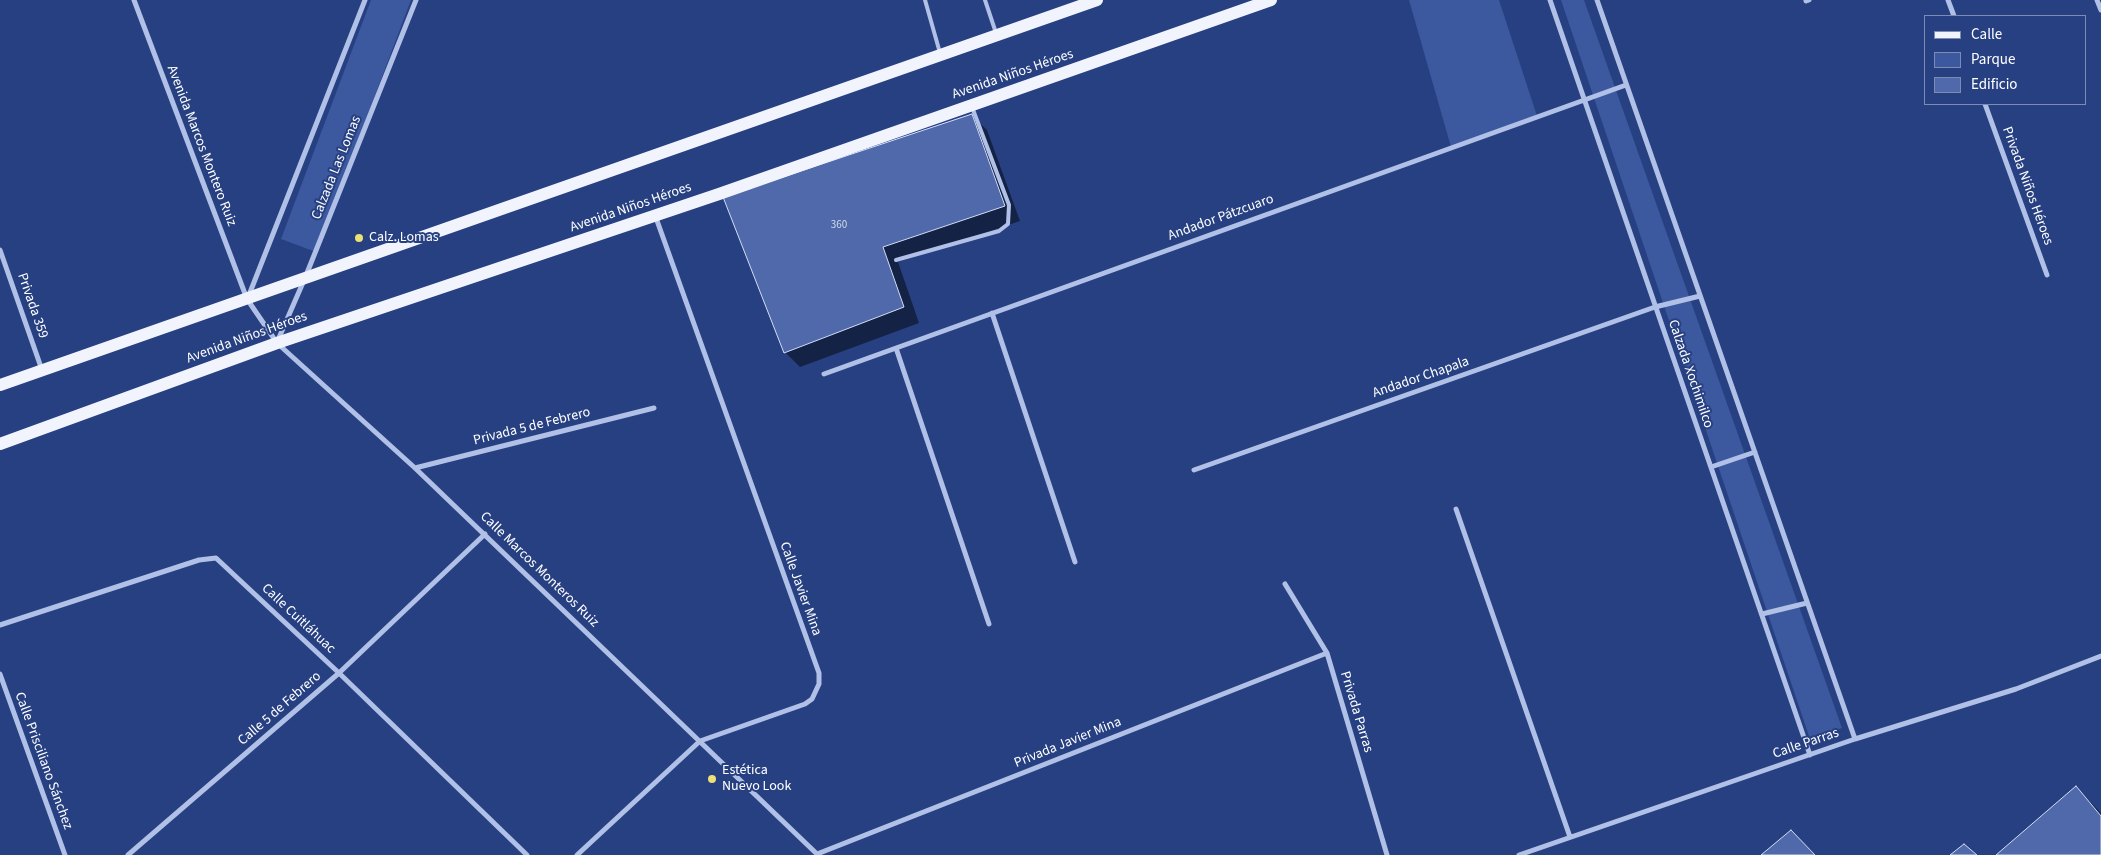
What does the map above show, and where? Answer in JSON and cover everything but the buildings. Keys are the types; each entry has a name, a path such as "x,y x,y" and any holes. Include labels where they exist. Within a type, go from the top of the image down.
{"main road":[{"path":"0,385 1097,0"},
{"name":"Avenida Niños Héroes","path":"0,444 277,343 655,215 1271,0"}],"street":[{"name":"Avenida Marcos Montero Ruiz","path":"134,0 247,299"},
{"path":"247,299 365,0"},
{"name":"Calzada Las Lomas","path":"277,343 305,278 416,0"},
{"name":"Calzada Xochimilco","path":"1550,0 1810,755"},
{"path":"1596,0 1855,739"},
{"path":"1948,0 1954,15"},
{"path":"2097,0 2101,10"},
{"name":"Andador Pátzcuaro","path":"824,374 1626,85"},
{"name":"Privada Niños Héroes","path":"1986,105 2047,275"},
{"name":"Calle Javier Mina","path":"576,855 700,741 812,700 816,692 819,673 655,215"},
{"name":"Privada 359","path":"0,250 42,370"},
{"name":"Andador Chapala","path":"1194,470 1655,307 1700,296"},
{"name":"Calle Marcos Monteros Ruiz","path":"247,299 277,343 485,534 818,854"},
{"path":"992,314 1074,562"},
{"path":"896,348 989,624"},
{"name":"Privada 5 de Febrero","path":"415,468 654,408"},
{"path":"1711,468 1754,452"},
{"path":"1456,509 1570,837"},
{"name":"Calle 5 de Febrero","path":"128,855 339,673 485,534"},
{"name":"Calle Cuitláhuac","path":"0,625 199,560 216,558 339,673 527,855"},
{"name":"Privada Parras","path":"1285,584 1327,653 1387,855"},
{"path":"1762,614 1808,603"},
{"name":"Privada Javier Mina","path":"818,854 1327,653"},
{"name":"Calle Parras","path":"1518,855 1855,739 2016,689 2101,656"},
{"name":"Calle Prisciliano Sánchez","path":"0,674 65,855"}],"lane":[{"path":"925,0 941,55"},
{"path":"985,0 997,35"},
{"path":"896,260 999,231 1008,224 1009,205 971,105"}],"green space":[{"path":"371,0 411,0 316,252 281,239"},
{"path":"1409,0 1499,0 1537,116 1451,147"},
{"path":"1561,0 1584,0 1842,728 1810,739"}],"place":[{"name":"Calz. Lomas","path":"359,238"},
{"name":"Estética Nuevo Look","path":"712,779"}]}
